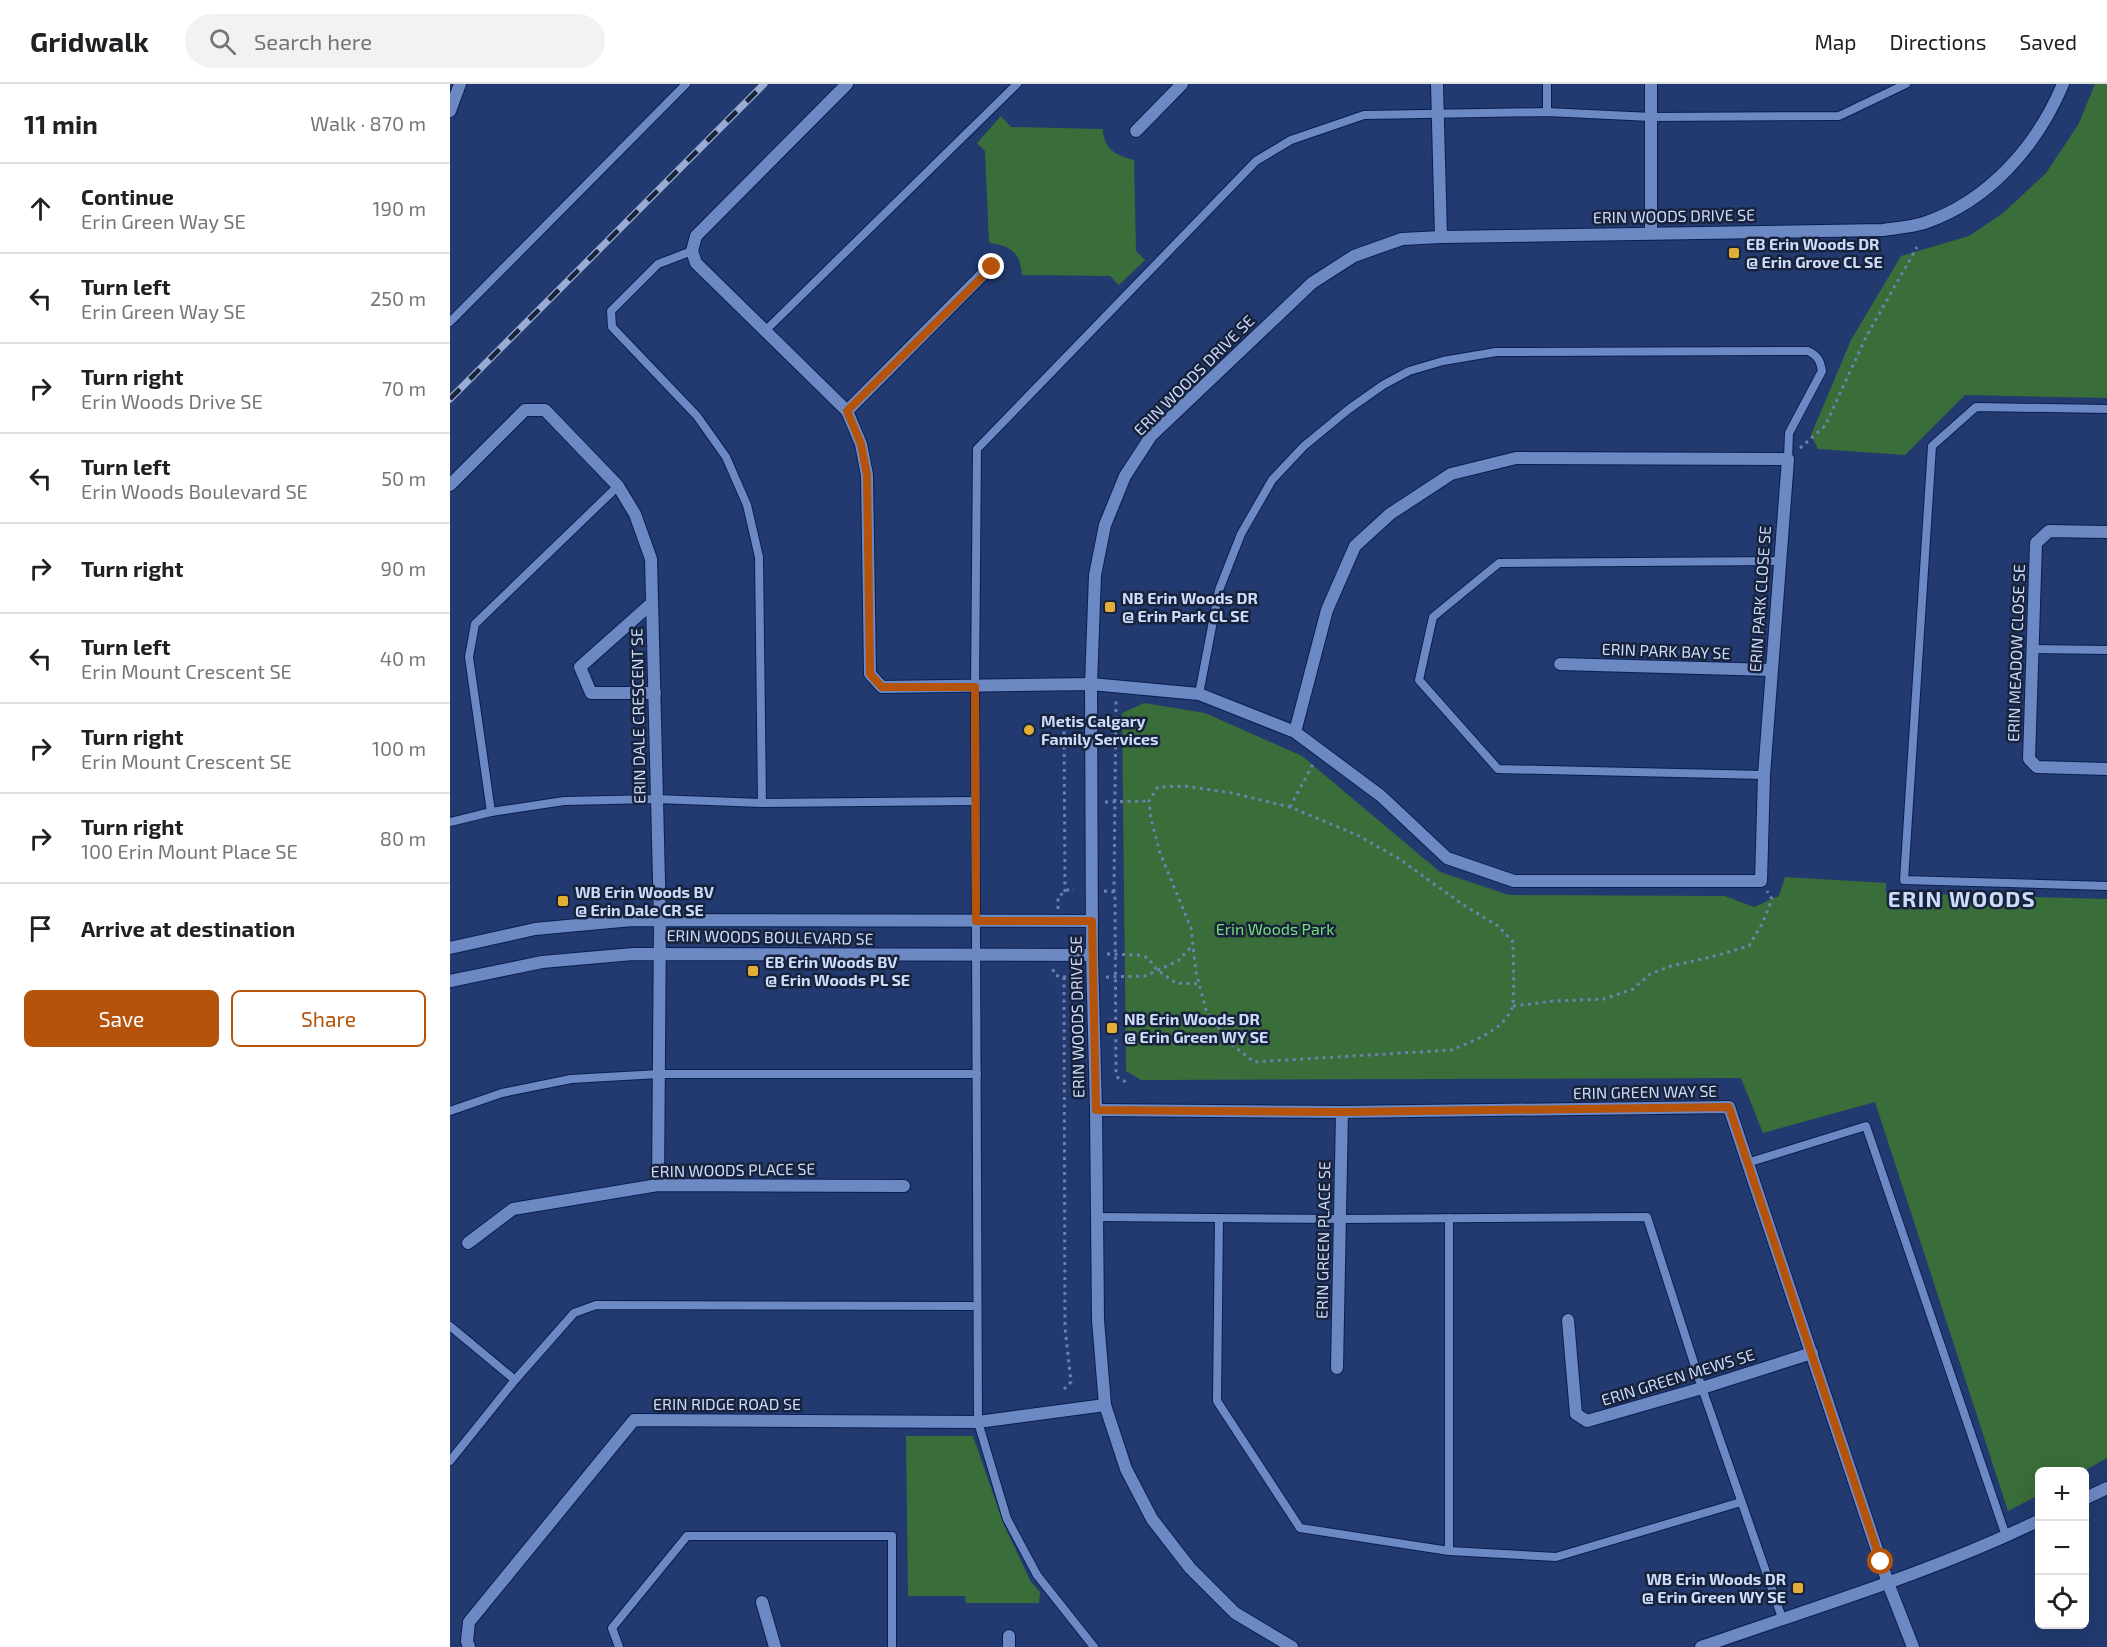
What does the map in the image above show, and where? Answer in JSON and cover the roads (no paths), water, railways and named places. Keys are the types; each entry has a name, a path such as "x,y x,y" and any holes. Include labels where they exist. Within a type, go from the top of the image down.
{"street":[{"path":"450,111 460,84"},
{"path":"847,84 696,236 692,251 696,263 847,411 861,444 867,475 870,674 882,687 1091,684 1199,694 1295,732 1327,610 1355,546 1390,514 1451,474 1516,458 1788,459"},
{"path":"1136,130 1182,84"},
{"path":"1437,84 1441,237"},
{"path":"1651,84 1651,232"},
{"name":"ERIN WOODS DRIVE SE","path":"1292,1647 1235,1613 1177,1552 1152,1519 1126,1469 1104,1406 1098,1320 1092,955 1091,684 1095,575 1105,525 1125,476 1151,436 1312,283 1354,256 1402,239 1651,232 1883,230 1923,223 1964,204 2006,171 2032,142 2054,105 2063,84"},
{"path":"847,411 992,267"},
{"name":"ERIN DALE CRESCENT SE","path":"450,485 525,410 545,410 618,486 635,514 651,559 660,920 658,1185"},
{"name":"ERIN PARK CLOSE SE","path":"1295,732 1381,796 1447,858 1514,881 1761,881 1764,775 1788,459"},
{"name":"ERIN MEADOW CLOSE SE","path":"2107,532 2049,531 2036,543 2030,759 2037,767 2107,769"},
{"path":"652,603 580,667 591,693 655,693"},
{"name":"ERIN PARK BAY SE","path":"1560,664 1771,670"},
{"name":"ERIN WOODS BOULEVARD SE","path":"450,948 535,929 632,920 1092,921"},
{"name":"ERIN WOODS BOULEVARD SE","path":"450,981 542,962 660,953 1092,955"},
{"name":"ERIN GREEN WAY SE","path":"1096,1110 1342,1112 1729,1107 1888,1583 1912,1647"},
{"name":"ERIN GREEN PLACE SE","path":"1337,1368 1342,1112"},
{"name":"ERIN WOODS PLACE SE","path":"468,1243 513,1209 658,1185 903,1186"},
{"name":"ERIN GREEN MEWS SE","path":"1568,1320 1576,1414 1587,1421 1812,1353"},
{"name":"ERIN RIDGE ROAD SE","path":"469,1647 467,1641 469,1622 634,1420 978,1422 1104,1406"},
{"path":"2089,1497 2107,1488"},
{"path":"1701,1647 1888,1583 2038,1521"},
{"path":"762,1602 775,1647"}],"lane":[{"path":"450,322 686,84"},
{"path":"765,332 1017,84"},
{"path":"1547,84 1547,112"},
{"path":"1094,1647 1036,1575 1007,1519 978,1422 975,801 977,449 1256,161 1291,140 1364,115 1547,112 1651,117 1839,116 1906,84"},
{"path":"692,251 658,264 611,311 612,327 697,416 726,457 747,505 759,557 762,803"},
{"path":"1199,694 1219,590 1241,534 1272,480 1304,446 1349,409 1408,371 1443,361 1496,352 1808,351 1817,355 1821,361 1822,371 1790,433 1788,459"},
{"path":"2107,409 1976,407 1932,446 1904,880 2107,886"},
{"path":"491,812 469,657 475,624 618,486"},
{"path":"1764,775 1498,769 1419,680 1433,616 1499,563 1779,561"},
{"path":"2032,649 2107,650"},
{"path":"450,822 491,812 564,801 656,800 762,803 975,801"},
{"path":"450,1111 502,1092 571,1079 659,1074 977,1074"},
{"path":"1747,1163 1866,1126 2006,1536"},
{"path":"1098,1217 1340,1219 1647,1217 1702,1388 1782,1618"},
{"path":"1219,1218 1217,1401 1300,1528 1449,1551 1556,1557 1741,1502"},
{"path":"1449,1218 1449,1551"},
{"path":"450,1461 515,1380 574,1313 596,1305 977,1306"},
{"path":"450,1326 515,1380"},
{"path":"619,1647 612,1628 687,1536 892,1536 892,1647"}],"railway":[{"path":"450,399 764,84"}],"place":[{"name":"EB Erin Woods DR @ Erin Grove CL SE","path":"1734,253"},
{"name":"NB Erin Woods DR @ Erin Park CL SE","path":"1110,607"},
{"name":"Metis Calgary Family Services","path":"1029,730"},
{"name":"WB Erin Woods BV @ Erin Dale CR SE","path":"563,901"},
{"name":"EB Erin Woods BV @ Erin Woods PL SE","path":"753,971"},
{"name":"NB Erin Woods DR @ Erin Green WY SE","path":"1112,1028"},
{"name":"WB Erin Woods DR @ Erin Green WY SE","path":"1798,1588"}],"district":[{"name":"ERIN WOODS","path":"1962,899"}],"park label":[{"name":"Erin Woods Park","path":"1275,929"}]}
